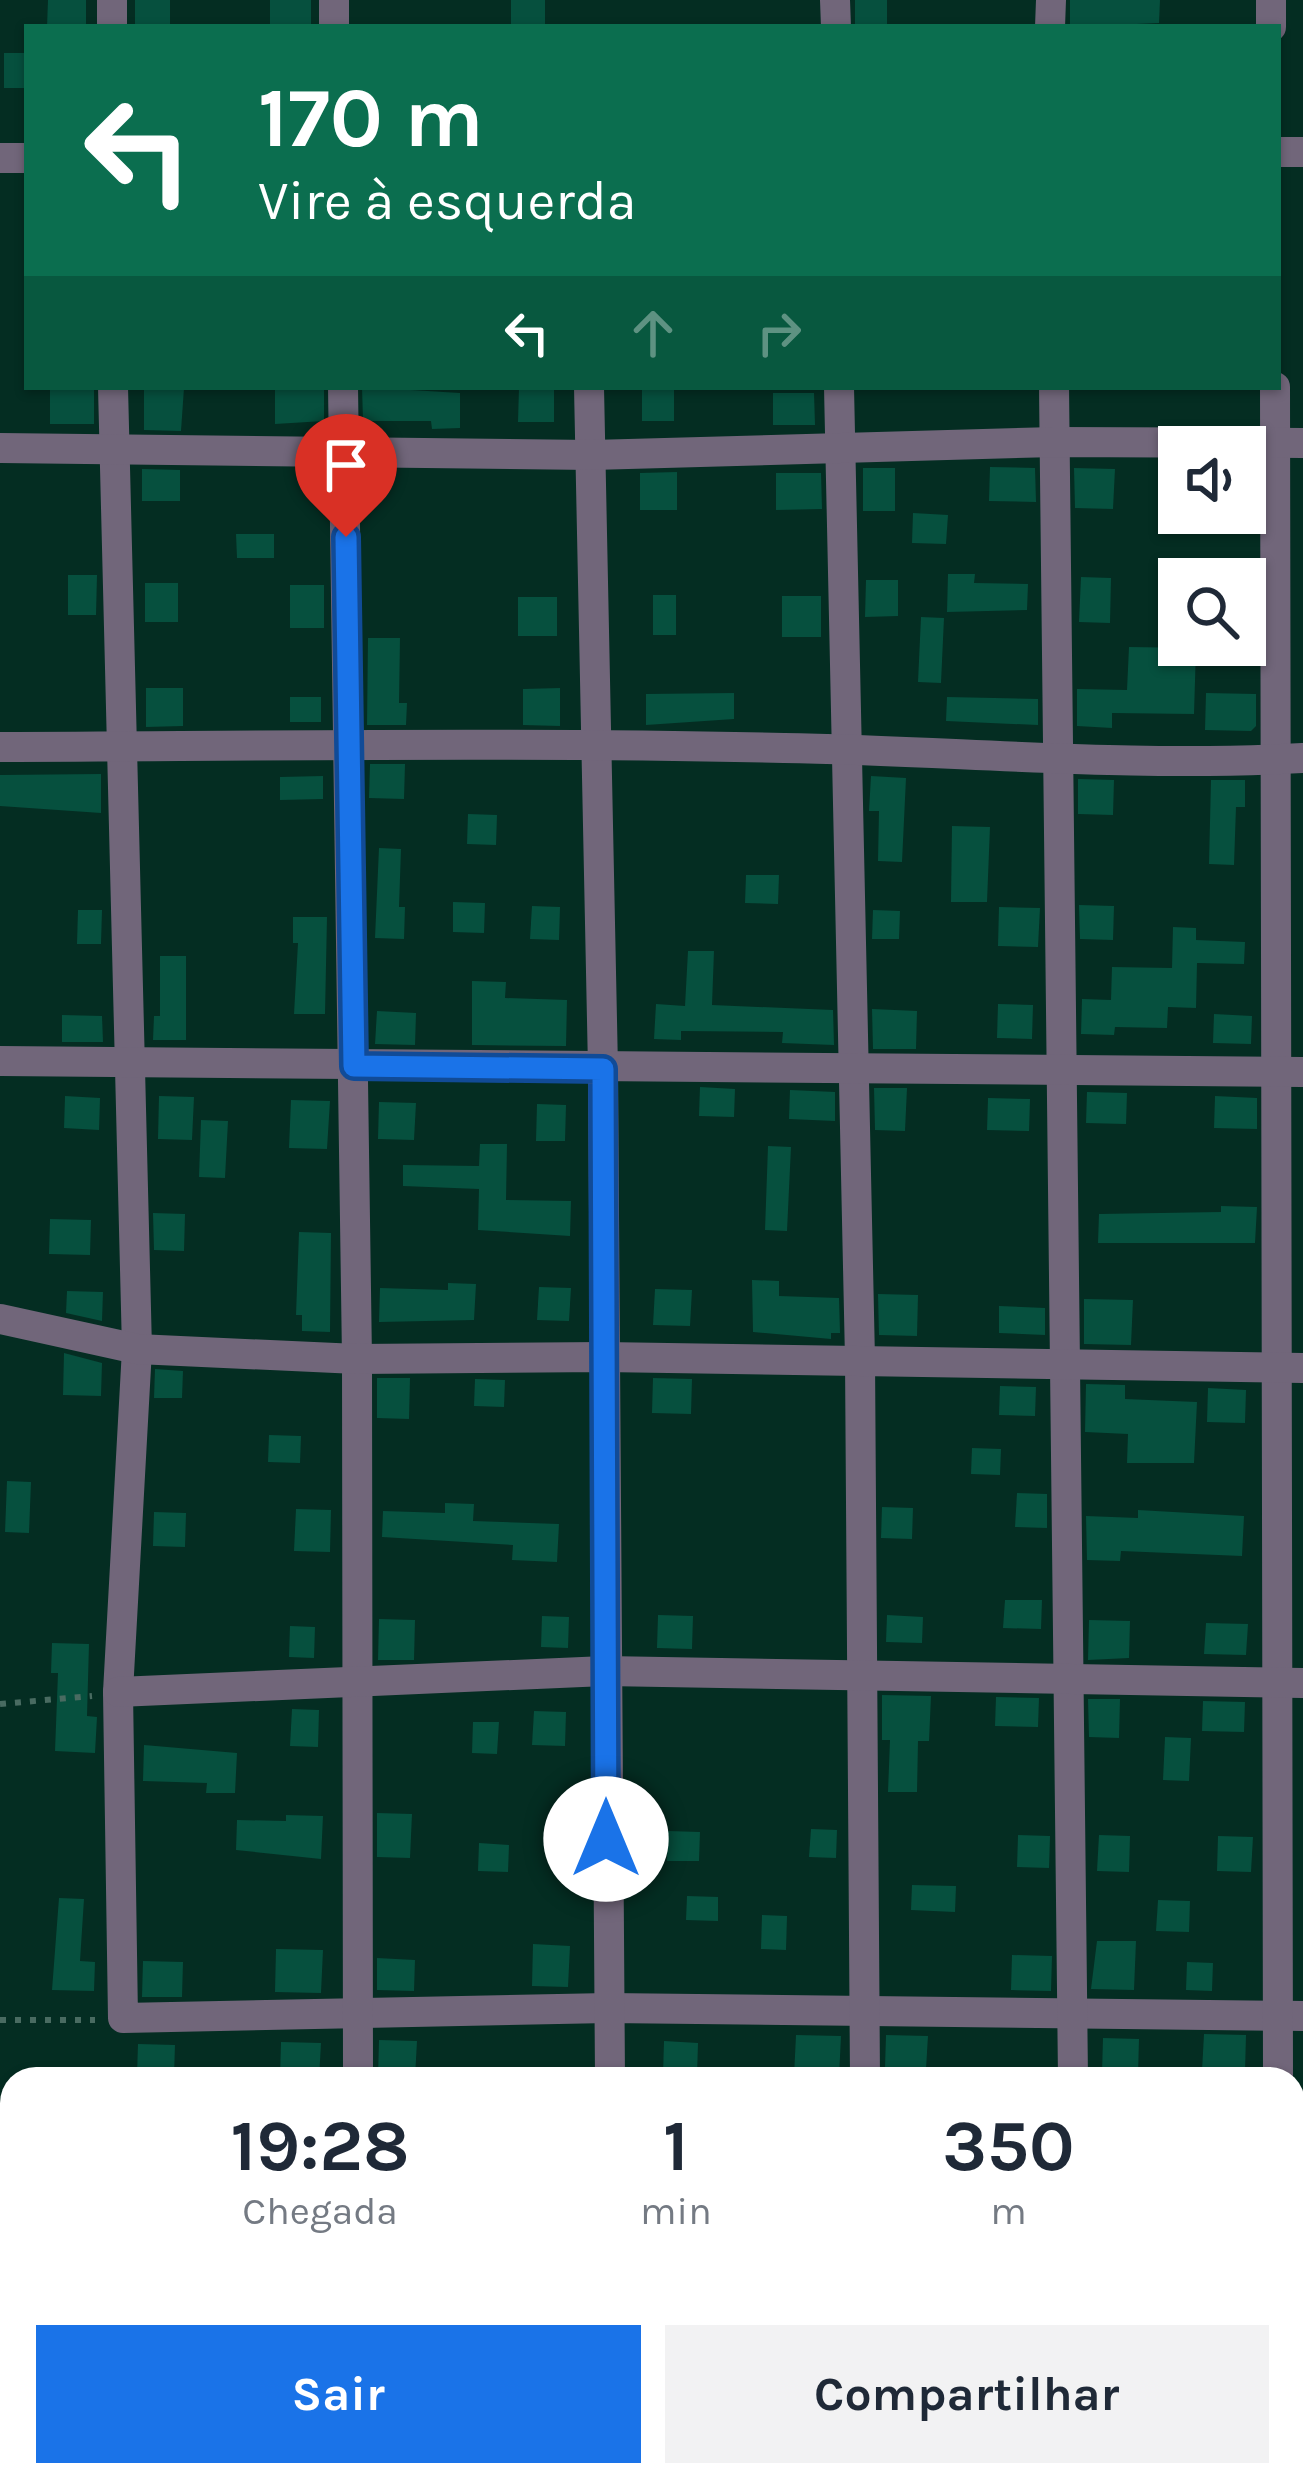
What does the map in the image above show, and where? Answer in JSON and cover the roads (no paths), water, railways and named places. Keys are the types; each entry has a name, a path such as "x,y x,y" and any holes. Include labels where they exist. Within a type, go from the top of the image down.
{"street":[{"path":"113,390 133,1062 136,1349 118,1692 123,2018 608,2008 1291,2015"},
{"path":"343,390 357,1359 358,2067"},
{"path":"590,390 603,1069 610,2067"},
{"path":"839,390 860,1359 865,2067"},
{"path":"1054,390 1062,762 1072,2067"},
{"path":"1276,390 1290,443 1291,2015 1280,2067"},
{"path":"0,448 592,455 1055,442 1290,443"},
{"path":"0,747 598,744 845,749 1062,762 1289,758"},
{"path":"0,1061 853,1072 1291,1072"},
{"path":"0,1319 136,1349 357,1359 860,1359 1290,1367"},
{"path":"118,1692 604,1671 1288,1683"}]}
